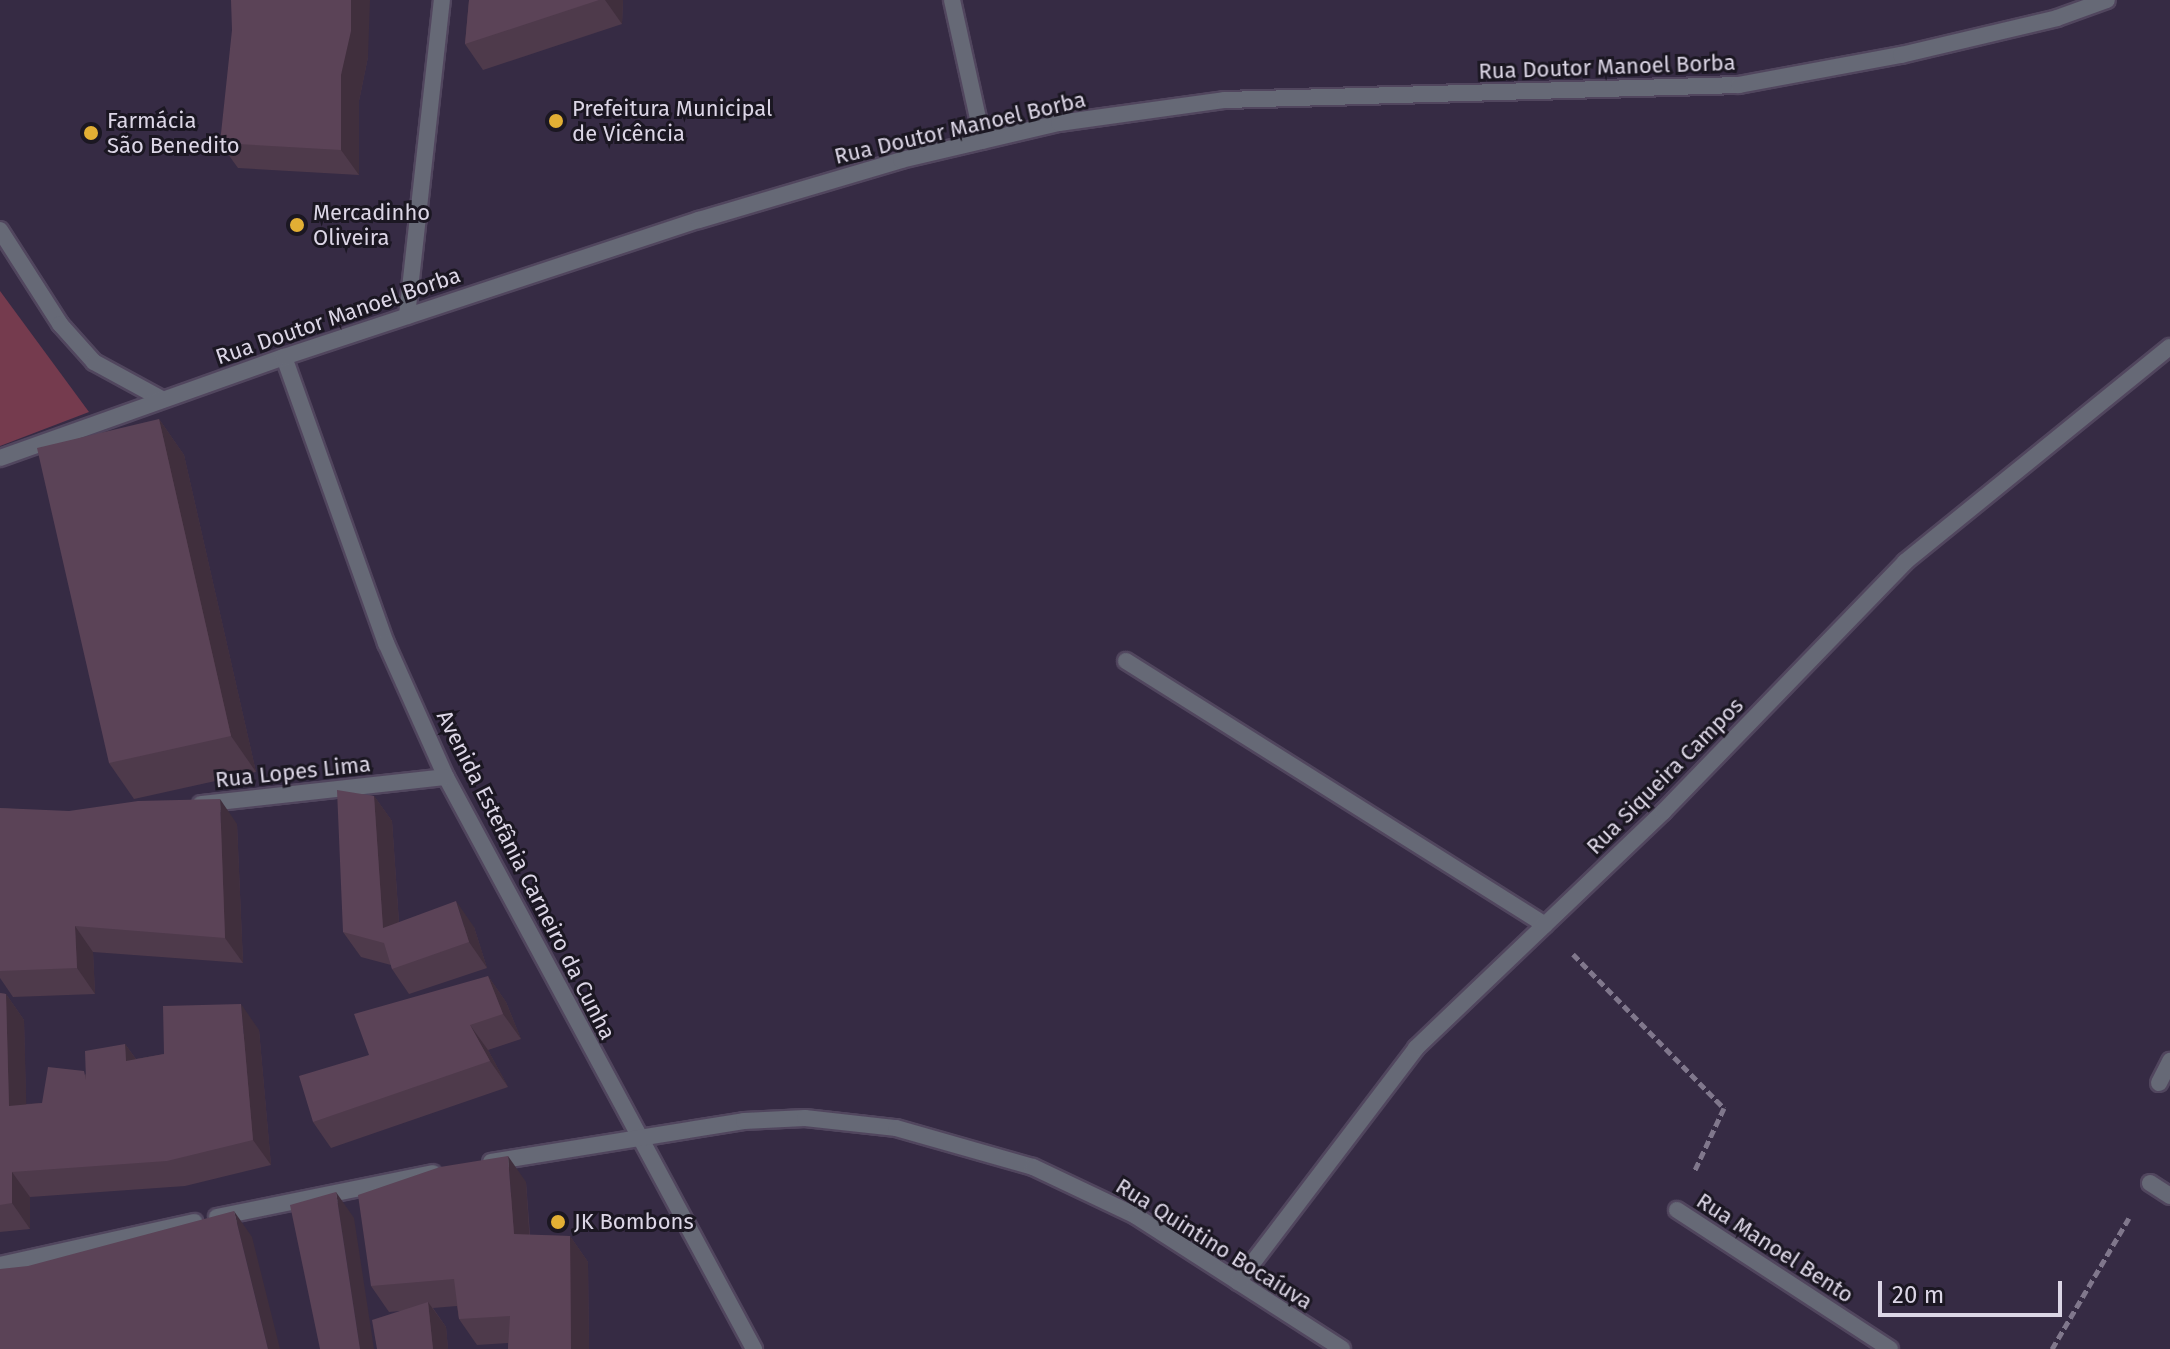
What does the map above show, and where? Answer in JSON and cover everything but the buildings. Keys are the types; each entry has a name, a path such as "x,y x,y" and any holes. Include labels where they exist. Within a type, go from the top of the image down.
{"street":[{"path":"407,316 442,0"},
{"path":"952,0 983,141"},
{"name":"Rua Doutor Manoel Borba","path":"0,458 284,357 714,216 983,141 1059,123 1225,100 1739,85 1901,55 2057,18 2107,0"},
{"path":"0,230 60,324 94,362 162,399"},
{"name":"Rua Siqueira Campos","path":"1238,1282 1416,1048 1663,812 1905,562 2170,347"},
{"name":"Avenida Estefânia Carneiro da Cunha","path":"284,357 386,643 446,777 754,1349"},
{"path":"1126,661 1545,925"},
{"name":"Rua Lopes Lima","path":"179,806 446,777"},
{"path":"2159,1083 2170,1061"},
{"name":"Rua Quintino Bocaíuva","path":"0,1265 459,1168 639,1136 805,1118 896,1128 961,1143 1033,1167 1136,1216 1342,1349"},
{"path":"2150,1183 2170,1196"},
{"name":"Rua Manoel Bento","path":"1677,1210 1890,1349"}],"path":[{"path":"1545,925 1724,1108 1677,1210"},
{"path":"2052,1349 2150,1183"}],"shaded area":[{"path":"0,291 89,412 0,446"}],"place":[{"name":"Prefeitura Municipal de Vicência","path":"556,121"},
{"name":"Farmácia São Benedito","path":"91,133"},
{"name":"Mercadinho Oliveira","path":"297,225"},
{"name":"JK Bombons","path":"558,1222"}]}
